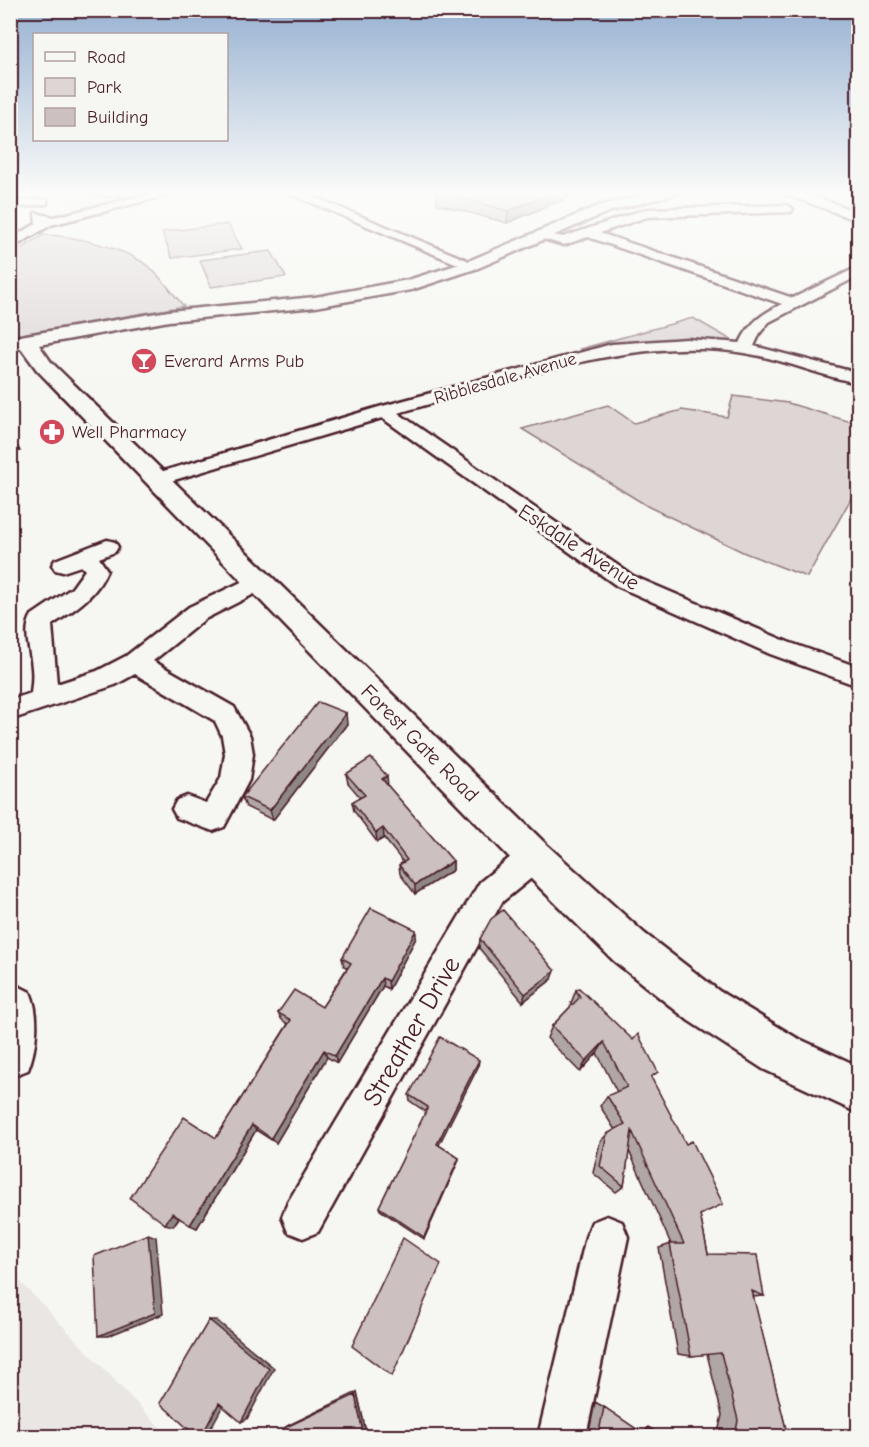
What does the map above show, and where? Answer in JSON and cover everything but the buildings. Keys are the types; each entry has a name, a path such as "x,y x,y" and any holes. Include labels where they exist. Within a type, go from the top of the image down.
{"street":[{"path":"458,260 472,265"},
{"path":"18,342 169,316 315,302 366,294 411,285 485,260"},
{"path":"666,260 793,303"},
{"path":"745,348 753,331 764,319 858,271"},
{"name":"Forest Gate Road","path":"18,342 534,857 629,947 704,1006 779,1053 858,1090"},
{"name":"Ribblesdale Avenue","path":"157,479 385,411 612,349 687,344 745,348 858,378"},
{"name":"Eskdale Avenue","path":"385,411 399,424 625,581 779,648 858,676"},
{"path":"44,699 45,668 40,650 39,621 76,597 92,582 96,570 96,551 63,565"},
{"path":"10,710 106,678 135,662 197,614 260,582"},
{"path":"135,662 225,714 236,736 239,754 237,773 213,818 187,809"},
{"name":"Streather Drive","path":"303,1217 491,892 534,857"},
{"path":"10,1005 18,1004 15,1057"},
{"path":"562,1437 607,1237"}],"shaded area":[{"path":"11,1272 168,1436 11,1436"}],"green space":[{"path":"11,260 138,260 154,271 184,306 11,336"},
{"path":"200,260 276,260 286,277 211,287"},
{"path":"693,318 733,341 659,340 585,351 580,349"},
{"path":"733,396 788,403 858,424 858,486 807,577 745,553 649,507 522,429 608,405 634,423 682,410 727,417"}],"place":[{"name":"Everard Arms Pub","path":"144,361"},
{"name":"Well Pharmacy","path":"52,432"}]}
